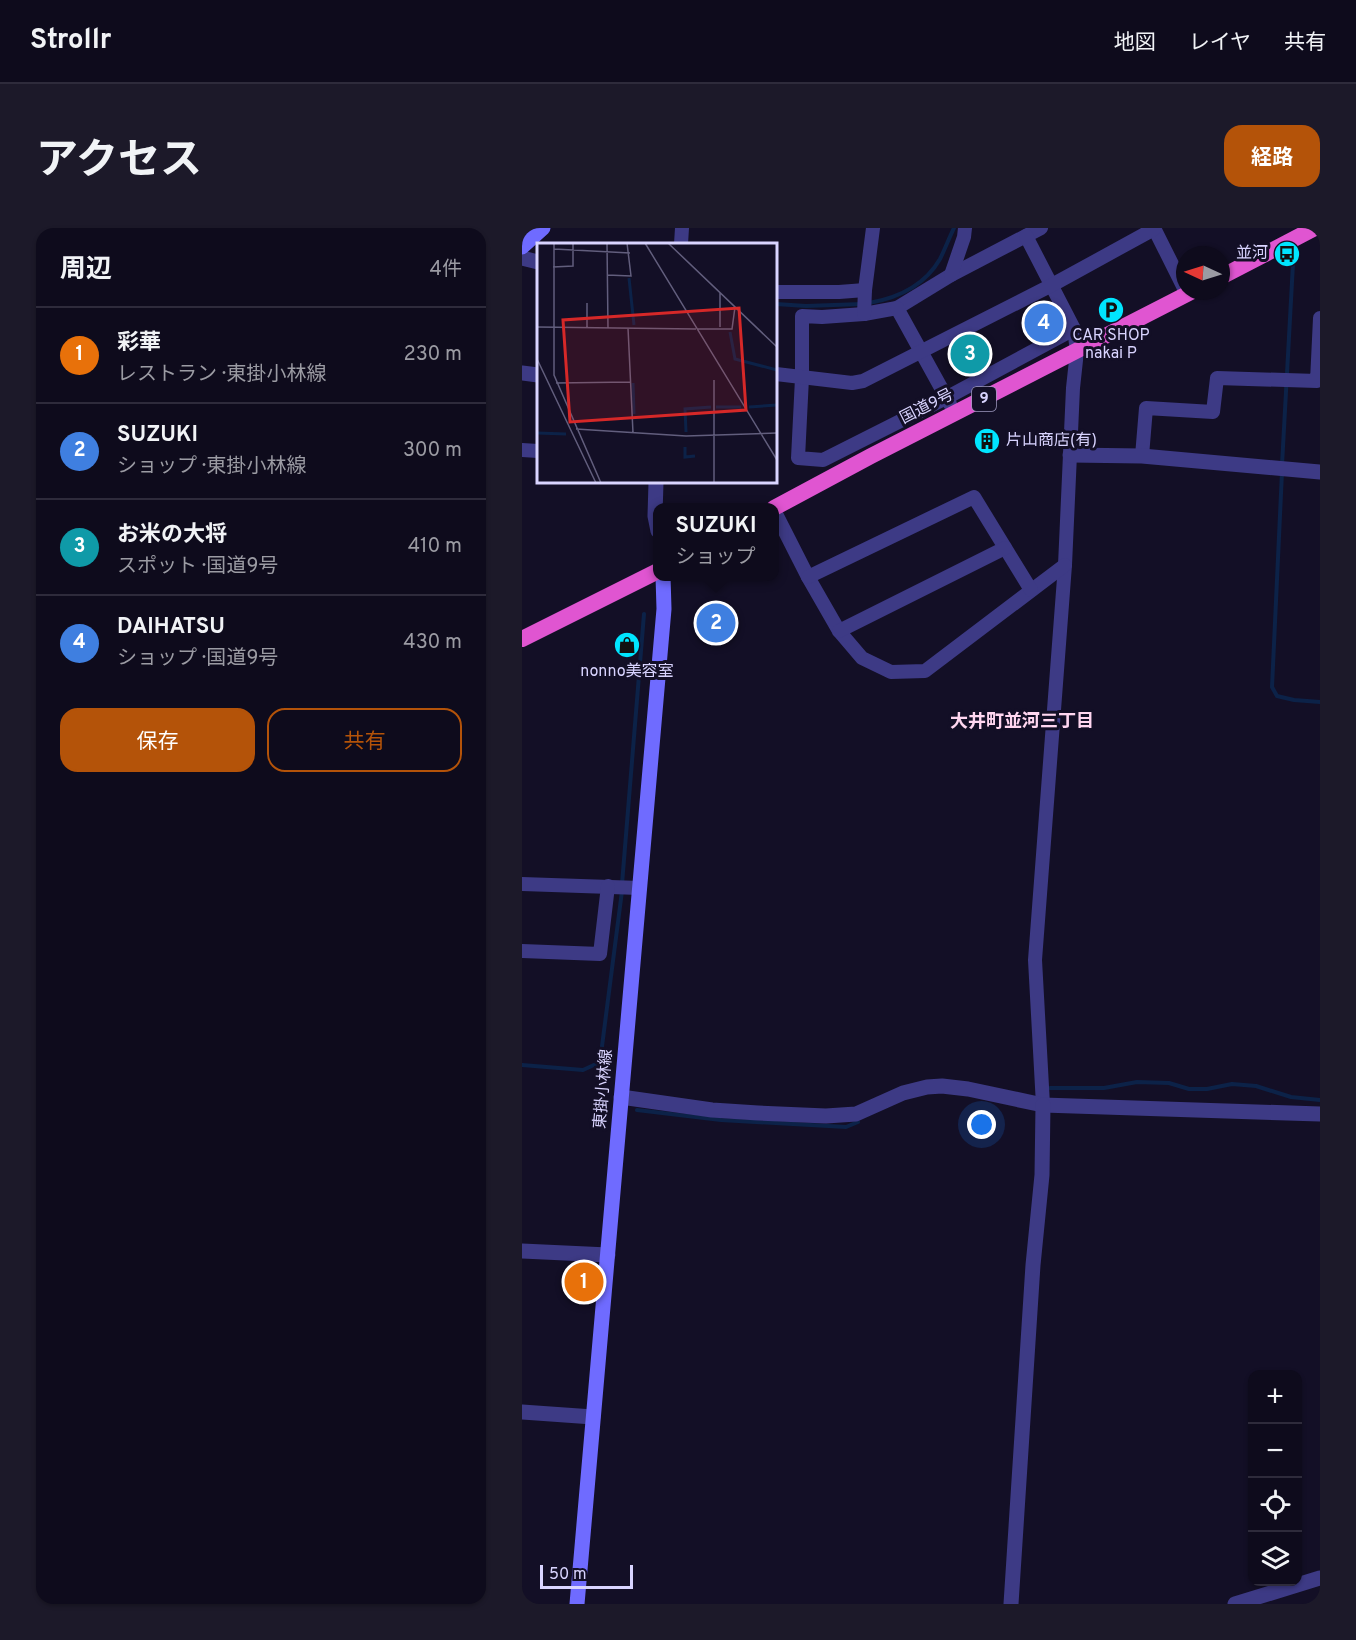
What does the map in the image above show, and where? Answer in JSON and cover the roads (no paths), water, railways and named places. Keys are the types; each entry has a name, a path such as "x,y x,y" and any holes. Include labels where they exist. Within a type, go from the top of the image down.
{"highway":[{"path":"1230,272 1315,228"},
{"name":"国道9号","path":"779,506 871,456 1176,298"},
{"path":"522,639 653,573"}],"main road":[{"path":"522,247 543,228"},
{"name":"東掛小林線","path":"577,1604 664,609 663,581"}],"street":[{"path":"681,243 682,228"},
{"path":"864,314 873,228"},
{"path":"951,275 965,228"},
{"path":"1041,228 951,275 897,308 864,314 802,316 798,458 823,460 946,398 1074,328"},
{"path":"777,374 852,383 863,381 1052,285 1154,229 1176,270"},
{"path":"1011,1604 1033,1265 1042,1175 1043,1105 1035,960 1065,565 1073,388 1077,351 1074,328 1026,236"},
{"path":"522,258 537,262"},
{"path":"777,292 865,290"},
{"path":"897,308 955,414"},
{"path":"1142,456 1146,408 1213,412 1217,378 1317,381 1320,318"},
{"path":"522,373 537,375"},
{"path":"522,450 537,451"},
{"path":"1070,455 1142,456 1320,472"},
{"path":"655,503 656,483"},
{"path":"808,578 974,497 1031,590"},
{"path":"779,519 808,578 839,631 862,658 891,672 925,671 1065,565"},
{"path":"839,631 1005,548"},
{"path":"522,884 640,888"},
{"path":"522,951 600,954 608,886"},
{"path":"621,1097 712,1110 826,1116 856,1114 903,1093 942,1086 968,1089 1043,1105 1320,1114"},
{"path":"522,1251 608,1255"},
{"path":"522,1412 593,1418"},
{"path":"1235,1604 1320,1578"}],"waterway":[{"path":"869,303 900,294 927,276 940,259 954,228"},
{"path":"1282,465 1294,245"},
{"path":"777,304 806,306 862,304"},
{"path":"1282,472 1272,687 1277,696 1320,702"},
{"path":"622,884 644,614"},
{"path":"522,1065 583,1070 596,1064 601,1054 622,891"},
{"path":"596,1064 600,1072"},
{"path":"1050,1088 1104,1088 1137,1082 1169,1083 1189,1089 1207,1089 1232,1084 1256,1086 1291,1097 1320,1100"},
{"path":"637,1110 721,1120 846,1127 858,1122"}],"place":[{"name":"並河","path":"1287,254"},
{"name":"CAR SHOP nakai P","path":"1111,310"},
{"name":"DAIHATSU","path":"1044,323"},
{"name":"お米の大将","path":"970,354"},
{"name":"片山商店(有)","path":"987,441"},
{"name":"SUZUKI","path":"716,623"},
{"name":"nonno美容室","path":"627,645"},
{"name":"彩華","path":"584,1282"}],"district":[{"name":"大井町並河三丁目","path":"1022,722"}]}
